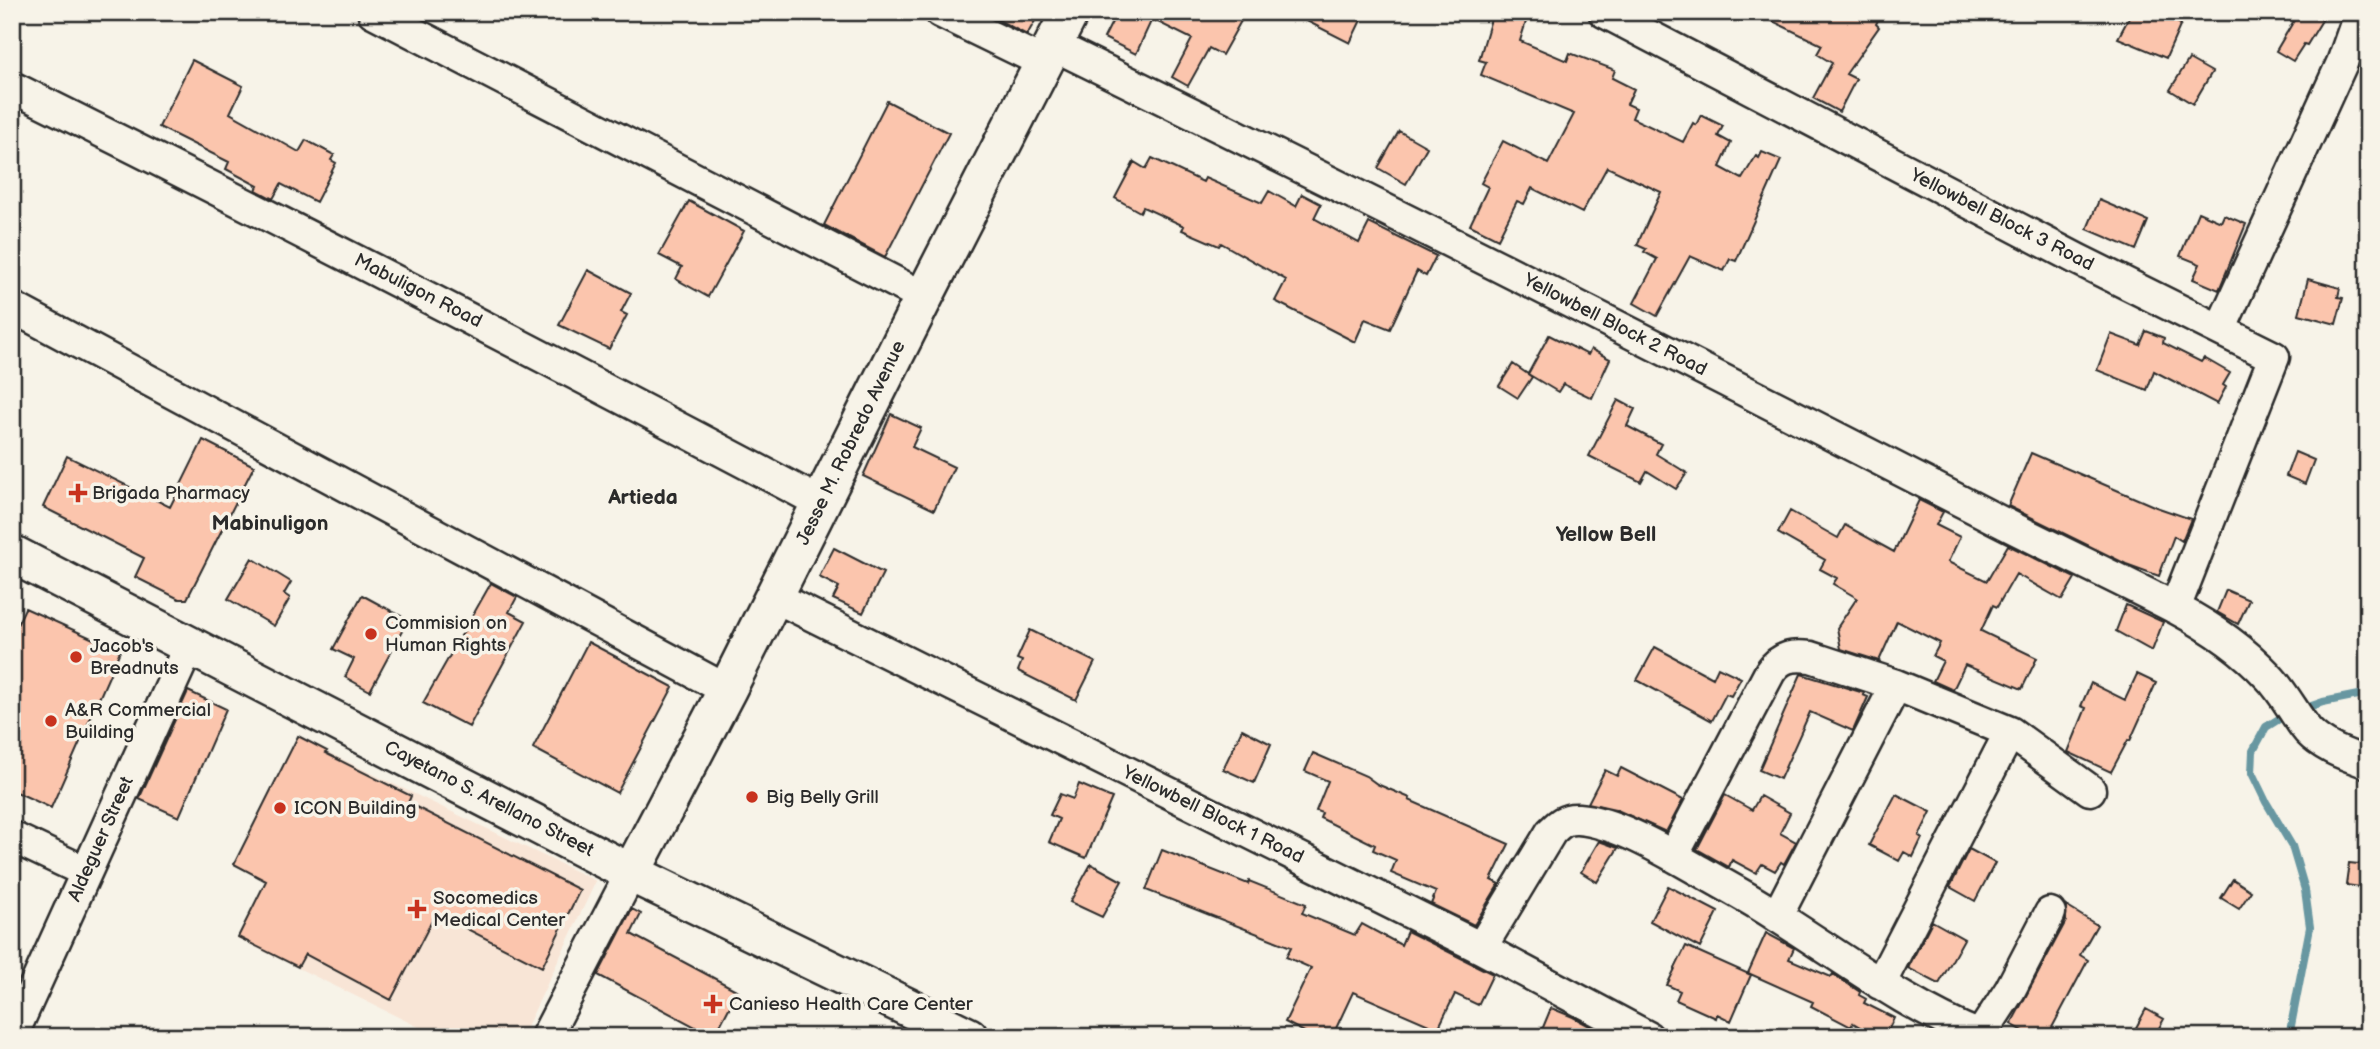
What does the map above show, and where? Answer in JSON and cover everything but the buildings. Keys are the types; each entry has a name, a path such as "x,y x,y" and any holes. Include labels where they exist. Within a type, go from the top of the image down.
{"main road":[{"name":"Jesse M. Robredo Avenue","path":"631,873 775,597 923,297 1070,12"},
{"name":"Cayetano S. Arellano Street","path":"12,554 631,873 969,1037"}],"street":[{"path":"373,12 923,297"},
{"name":"Yellowbell Block 2 Road","path":"940,12 1049,54 1362,196 2175,608 2216,630 2243,652 2268,676 2289,700 2308,730 2323,743 2368,763"},
{"name":"Yellowbell Block 3 Road","path":"1604,12 2077,259 2274,357 2175,608"},
{"path":"2220,330 2342,63 2360,12"},
{"name":"Mabuligon Road","path":"12,87 309,234 821,503"},
{"path":"12,307 727,690"},
{"name":"Yellowbell Block 1 Road","path":"775,597 1481,947 1648,1037"},
{"name":"Aldeguer Street","path":"12,1036 190,644"},
{"path":"1673,856 1770,672 1777,661 1796,655 1811,657 1896,685 2010,732 2090,790"},
{"path":"1777,916 1896,685"},
{"path":"1880,984 2010,732"},
{"path":"1481,947 1536,855 1560,822 1568,819 1592,821 1673,856 1777,916 1880,984 1952,1025 1980,1037 2010,990 2050,913"},
{"path":"12,837 86,872"},
{"path":"557,1033 631,873"}],"shaded area":[{"name":"Socomedics Medical Center","path":"329,753 596,881 522,1037 439,1037 237,938"}],"waterway":[{"path":"2300,710 2323,702 2368,693"},
{"path":"2286,1037 2290,1031 2310,927 2305,890 2292,846 2252,773 2253,751 2266,727 2287,714"}],"place":[{"name":"Brigada Pharmacy","path":"78,493"},
{"name":"Commision on Human Rights","path":"371,634"},
{"name":"Jacob's Breadnuts","path":"76,657"},
{"name":"A&R Commercial Building","path":"51,721"},
{"name":"Big Belly Grill","path":"752,797"},
{"name":"ICON Building","path":"280,808"},
{"name":"Socomedics Medical Center","path":"417,909"},
{"name":"Canieso Health Care Center","path":"713,1004"}],"district":[{"name":"Artieda","path":"643,497"},
{"name":"Mabinuligon","path":"270,523"},
{"name":"Yellow Bell","path":"1606,534"}]}
